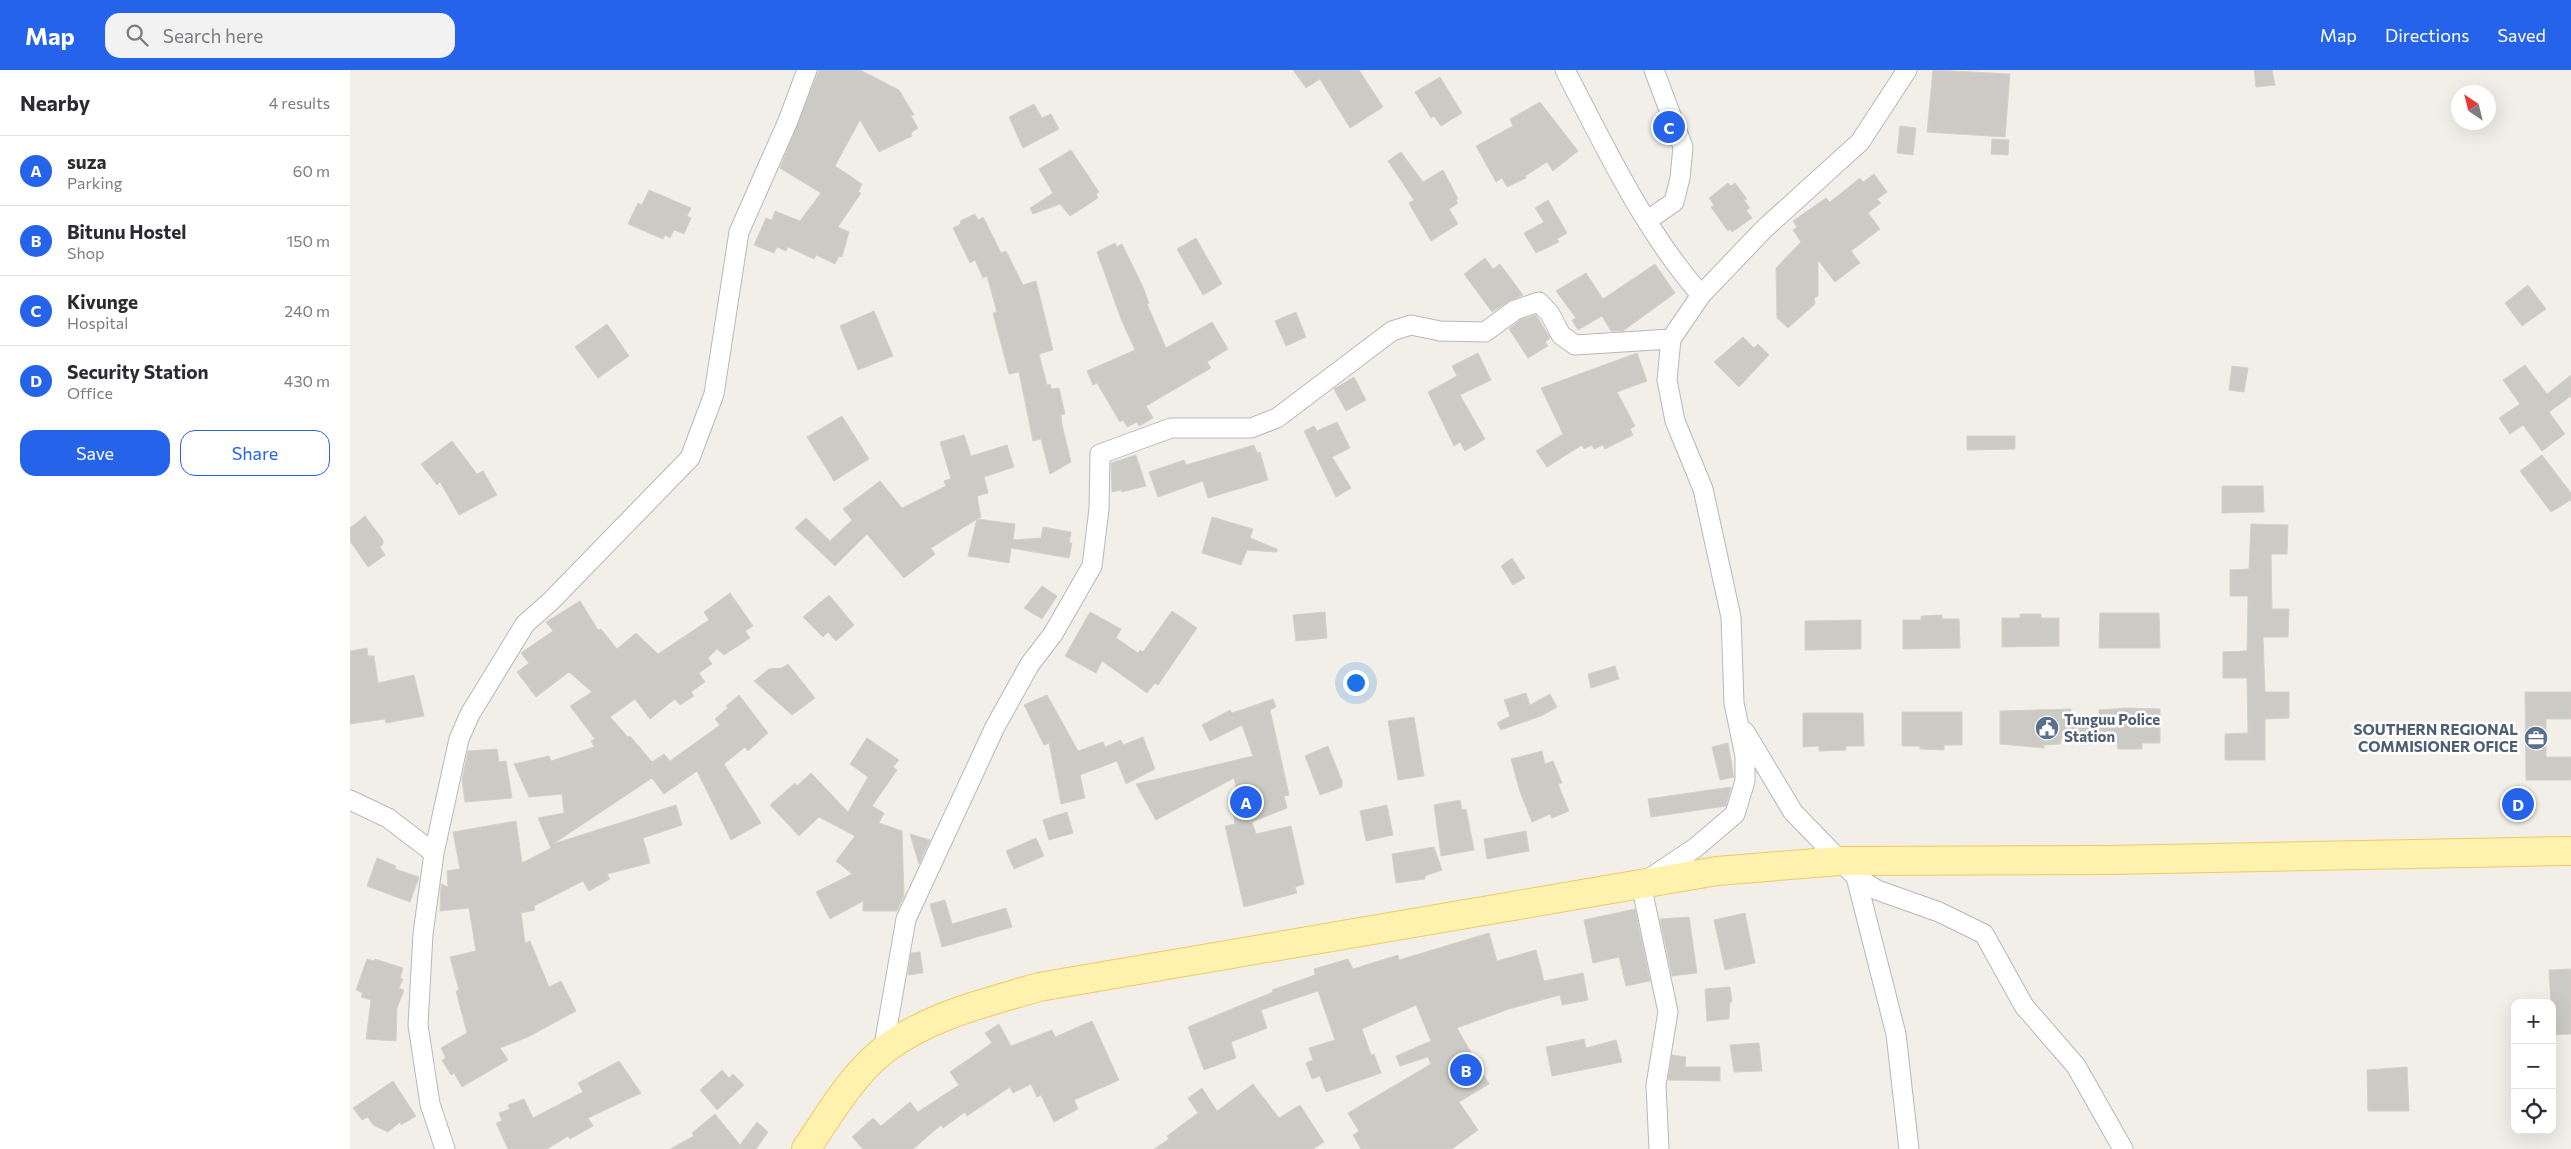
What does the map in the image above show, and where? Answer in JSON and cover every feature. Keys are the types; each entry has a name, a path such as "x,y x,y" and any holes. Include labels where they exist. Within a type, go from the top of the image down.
{"main road":[{"path":"806,1149 848,1088 884,1051 915,1030 961,1010 1039,987 1717,871 1848,869 2139,859 2571,851"}],"street":[{"path":"445,1149 430,1104 418,1025 423,934 434,853 459,739 470,714 503,656 525,624 551,601 690,458 714,394 739,232 788,122 807,70"},
{"path":"1565,70 1674,264 1701,295"},
{"path":"1648,220 1674,202 1680,178 1683,148 1654,70"},
{"path":"1659,1149 1656,1085 1668,1012 1641,884 1695,848 1735,814 1745,781 1745,756 1734,703 1731,616 1703,489 1675,421 1667,380 1671,339 1701,295 1764,228 1860,142 1906,70"},
{"path":"884,1051 906,919 995,727 1030,664 1053,634 1092,566 1099,509 1100,454 1171,428 1251,428 1277,418 1392,331 1410,325 1440,330 1485,332 1515,310 1538,302 1550,314 1561,335 1575,346 1671,339"},
{"path":"1734,703 1745,734 1793,812 1848,869 1877,890 1939,912 1984,934 2024,1006 2076,1066 2123,1149"},
{"path":"350,800 388,818 434,853"},
{"path":"1848,869 1896,1034 1909,1149"}],"building":[{"path":"819,70 860,70 899,90 914,115 911,116 918,128 911,133 912,136 879,152 860,120 835,166 862,184 858,192 861,193 838,227 849,232 842,257 839,256 835,264 816,255 814,259 788,247 786,251 777,247 774,253 754,245 766,218 772,220 775,211 800,221 821,193 780,168"},
{"path":"1293,70 1359,70 1383,107 1350,128 1320,79 1306,88"},
{"path":"1933,70 2010,74 2005,137 1927,132"},
{"path":"2254,70 2272,70 2275,85 2256,87"},
{"path":"1440,77 1462,113 1441,126 1434,116 1431,118 1415,92"},
{"path":"1540,102 1578,151 1553,171 1547,162 1525,176 1526,178 1507,187 1502,178 1496,182 1476,146 1513,126 1510,119"},
{"path":"1034,104 1042,118 1051,114 1059,129 1023,148 1009,117"},
{"path":"1900,126 1916,128 1913,155 1897,153"},
{"path":"1992,139 2009,140 2008,155 1991,154"},
{"path":"1071,150 1099,192 1096,194 1098,198 1070,216 1060,204 1033,214 1030,208 1053,193 1039,169"},
{"path":"1401,152 1423,182 1443,170 1458,199 1456,200 1458,203 1449,209 1458,224 1431,241 1409,203 1414,200 1388,161"},
{"path":"1874,174 1887,192 1877,199 1881,203 1868,213 1880,229 1851,251 1860,263 1835,282 1818,260 1818,296 1814,298 1815,304 1788,328 1777,318 1776,268 1801,242 1793,230 1797,227 1793,221 1826,198 1830,202 1860,178 1863,182"},
{"path":"1728,183 1731,186 1735,183 1747,199 1744,200 1750,208 1746,210 1752,218 1732,232 1730,229 1728,231 1711,207 1714,205 1709,198"},
{"path":"649,190 691,208 687,216 691,218 684,234 674,230 670,238 665,235 663,239 628,224 638,203 642,205"},
{"path":"1548,200 1567,233 1557,239 1559,242 1536,253 1524,233 1544,222 1535,208"},
{"path":"975,214 978,220 983,217 1001,253 1006,251 1023,285 1036,281 1053,350 1039,354 1047,385 1050,384 1051,389 1059,388 1065,414 1061,415 1062,425 1071,462 1050,474 1041,439 1033,441 1019,372 1009,374 993,313 997,312 987,276 983,278 975,260 970,263 953,228 961,224 960,221"},
{"path":"1196,238 1222,284 1203,295 1177,249"},
{"path":"1115,243 1117,247 1122,244 1143,287 1149,303 1147,304 1166,348 1212,322 1228,349 1207,362 1211,368 1146,406 1153,418 1139,426 1137,422 1127,427 1123,420 1120,422 1097,383 1093,385 1087,371 1135,350 1121,319 1097,252"},
{"path":"1485,258 1493,269 1500,264 1523,295 1492,312 1464,274"},
{"path":"1655,264 1675,293 1623,331 1611,331 1602,316 1578,330 1572,320 1576,318 1556,291 1586,273 1603,299"},
{"path":"2528,285 2546,309 2522,326 2505,303"},
{"path":"874,311 893,356 858,370 840,326"},
{"path":"1296,312 1306,337 1286,346 1275,321"},
{"path":"1536,315 1550,338 1545,342 1548,346 1528,358 1509,329 1520,320"},
{"path":"607,324 629,356 598,378 575,347"},
{"path":"1743,337 1754,348 1758,344 1769,355 1739,387 1714,362"},
{"path":"1478,353 1491,380 1460,395 1485,439 1465,451 1460,442 1454,446 1428,392 1457,376 1452,366"},
{"path":"1637,353 1647,381 1617,392 1635,426 1630,429 1633,435 1605,449 1603,445 1594,449 1592,445 1584,449 1582,445 1547,467 1536,451 1563,434 1541,388"},
{"path":"2525,365 2547,394 2571,375 2571,396 2549,412 2565,434 2542,451 2523,425 2510,434 2499,418 2520,404 2503,380"},
{"path":"2232,366 2248,368 2244,392 2229,390"},
{"path":"1354,377 1366,400 1346,411 1334,389"},
{"path":"842,416 869,459 834,481 807,437"},
{"path":"1337,422 1350,448 1332,457 1351,488 1336,497 1304,431 1314,426 1317,431"},
{"path":"964,435 971,456 1007,445 1014,467 984,477 988,493 977,496 981,517 931,548 935,554 904,578 867,534 835,566 795,528 806,518 830,541 852,520 843,509 880,481 902,508 946,486 944,481 951,479 940,442"},
{"path":"1967,436 2015,436 2015,449 1967,450"},
{"path":"452,441 477,474 483,471 497,495 459,515 440,482 437,485 421,464"},
{"path":"1254,445 1257,453 1260,452 1268,480 1208,498 1203,481 1158,497 1149,472 1184,460 1186,465"},
{"path":"1136,455 1146,486 1122,492 1121,490 1112,492 1111,463"},
{"path":"2542,455 2571,493 2571,500 2551,512 2520,471"},
{"path":"2222,486 2263,486 2264,512 2222,513"},
{"path":"365,516 383,540 383,544 380,547 385,555 368,567 350,541 350,528"},
{"path":"1212,517 1253,529 1250,538 1277,549 1277,552 1247,550 1241,565 1202,553"},
{"path":"977,519 1015,524 1013,540 1041,538 1043,527 1071,532 1069,543 1072,543 1069,558 1011,548 1009,563 968,556"},
{"path":"2251,524 2288,525 2287,554 2271,554 2272,609 2289,609 2288,637 2263,637 2265,692 2289,692 2289,718 2265,719 2265,760 2225,760 2225,734 2248,733 2247,678 2223,678 2223,652 2247,651 2248,596 2230,596 2230,570 2249,569"},
{"path":"1512,558 1525,578 1513,585 1501,566"},
{"path":"1042,586 1057,596 1042,619 1024,608"},
{"path":"730,593 753,626 745,631 750,638 724,655 717,649 708,658 712,664 699,673 705,682 691,692 694,696 680,705 675,699 650,719 635,699 610,717 628,737 630,736 652,762 664,754 670,761 720,725 715,719 739,695 768,733 748,751 745,747 724,764 761,823 731,840 697,771 664,794 652,778 553,844 676,805 682,825 643,838 650,863 607,874 610,879 589,891 583,881 534,906 535,910 521,913 525,943 530,941 549,987 561,981 576,1011 528,1037 500,1048 508,1060 462,1087 454,1073 451,1075 442,1060 446,1058 441,1048 467,1033 456,991 459,990 450,957 476,951 469,908 440,911 441,884 448,887 447,871 460,869 453,832 516,821 522,863 551,848 538,818 564,813 562,794 529,797 514,764 549,756 551,761 594,747 591,741 595,739 570,706 592,692 569,672 536,697 517,672 529,663 521,653 553,631 546,622 580,601 598,630 601,629 617,649 636,633 658,654 709,620 704,612"},
{"path":"829,595 854,625 836,641 828,632 823,637 803,617"},
{"path":"1172,611 1197,628 1158,685 1155,683 1147,693 1102,661 1096,673 1065,656 1090,612 1121,629 1116,638 1138,653 1140,650 1143,652"},
{"path":"1325,612 1327,638 1296,641 1293,615"},
{"path":"2100,613 2159,613 2160,648 2099,648"},
{"path":"2020,614 2041,614 2041,618 2059,618 2059,646 2002,647 2002,618 2020,618"},
{"path":"1942,615 1942,619 1959,619 1960,648 1903,649 1903,620 1921,620 1921,616"},
{"path":"1861,620 1861,649 1805,650 1805,621"},
{"path":"367,648 368,656 374,656 378,683 414,675 424,716 386,723 385,719 350,724 350,651"},
{"path":"788,664 815,698 792,715 754,681 769,669 782,668"},
{"path":"1615,666 1619,679 1591,688 1588,674"},
{"name":"SOUTHERN REGIONAL COMMISIONER OFICE","path":"2525,692 2571,692 2571,719 2546,719 2546,757 2571,757 2571,780 2526,780"},
{"path":"1526,693 1530,705 1550,694 1557,707 1541,716 1501,730 1497,723 1510,716 1504,700"},
{"path":"1047,695 1078,751 1103,742 1105,747 1121,740 1123,745 1143,737 1155,769 1126,784 1117,761 1080,775 1085,798 1061,804 1049,743 1044,745 1024,705"},
{"path":"1273,699 1276,707 1270,710 1289,795 1284,796 1287,808 1252,822 1256,834 1291,826 1304,884 1295,887 1297,893 1244,907 1225,826 1235,824 1233,811 1241,809 1234,778 1156,820 1136,784 1253,756 1242,725 1210,741 1202,725 1230,710 1232,713"},
{"path":"2127,708 2160,709 2160,743 2142,743 2142,749 2118,749 2117,743 2099,743 2099,738 2062,738 2060,744 2044,745 2044,748 2000,744 2000,711 2071,709 2071,722 2099,721 2099,710"},
{"path":"1902,712 1962,712 1962,745 1944,745 1944,750 1920,749 1920,746 1902,746"},
{"path":"1803,713 1863,713 1864,746 1846,746 1846,750 1819,751 1819,746 1803,747"},
{"path":"1414,717 1424,776 1398,780 1388,721"},
{"path":"867,738 899,760 893,767 897,770 872,806 884,813 879,823 902,831 904,896 897,911 863,911 863,901 830,919 816,892 852,874 836,861 855,836 819,817 799,836 770,805 795,783 797,786 811,773 848,812 868,777 850,764"},
{"path":"1728,743 1734,777 1720,780 1712,747"},
{"path":"1328,746 1342,781 1342,787 1320,795 1305,756"},
{"path":"497,749 499,762 506,761 512,798 465,802 462,780 468,751"},
{"path":"1542,751 1545,764 1553,761 1562,783 1558,784 1569,811 1552,818 1550,814 1532,822 1520,792 1511,759"},
{"path":"1731,787 1726,806 1651,817 1648,799"},
{"path":"1460,800 1462,810 1466,809 1474,850 1441,856 1434,805"},
{"path":"1387,805 1393,835 1366,841 1360,811"},
{"path":"1067,812 1073,833 1049,840 1043,820"},
{"path":"1526,831 1529,851 1487,859 1484,839"},
{"path":"910,834 930,840 919,864"},
{"path":"1036,838 1044,856 1014,869 1006,851"},
{"path":"1434,847 1442,870 1425,876 1425,879 1396,883 1392,854"},
{"path":"377,858 396,866 395,869 419,877 410,902 367,886"},
{"path":"945,900 952,924 1006,908 1012,927 942,947 930,904"},
{"path":"1635,909 1650,981 1626,986 1619,957 1593,963 1584,920"},
{"path":"1745,913 1755,963 1725,970 1714,920"},
{"path":"1689,917 1697,973 1672,976 1660,919"},
{"path":"1489,933 1497,961 1536,950 1544,981 1583,973 1588,1000 1562,1005 1560,995 1509,1009 1457,1028 1489,1084 1459,1102 1478,1130 1452,1149 1361,1149 1353,1135 1359,1131 1348,1113 1431,1064 1428,1057 1400,1066 1396,1056 1431,1041 1416,1005 1362,1029 1371,1055 1374,1054 1381,1073 1326,1092 1320,1076 1312,1079 1306,1063 1313,1060 1309,1048 1335,1040 1318,991 1261,1010 1267,1028 1231,1042 1236,1058 1204,1070 1188,1027 1273,992 1272,990 1315,975 1314,969 1348,959 1353,969 1398,955 1399,960"},
{"path":"920,952 923,973 908,975 911,953"},
{"path":"367,959 374,961 375,959 403,968 400,978 403,979 399,988 404,990 397,1008 396,1041 366,1039 371,1000 361,997 363,993 356,990"},
{"path":"2571,969 2571,1034 2556,1035 2556,999 2551,999 2549,970"},
{"path":"1730,987 1732,1002 1730,1002 1729,1019 1707,1021 1705,989"},
{"path":"1092,1021 1119,1080 1074,1100 1078,1109 1054,1122 1041,1095 1037,1097 1031,1084 1013,1093 1010,1087 967,1116 965,1112 943,1128 941,1125 913,1149 863,1149 852,1137 873,1118 881,1126 910,1102 918,1112 959,1085 950,1072 992,1043 985,1033 999,1024 1011,1046 1052,1030 1055,1037"},
{"path":"1584,1039 1586,1048 1616,1040 1622,1062 1552,1076 1546,1047"},
{"path":"1759,1043 1762,1071 1734,1072 1730,1045"},
{"path":"1672,1055 1686,1057 1685,1067 1720,1067 1720,1081 1668,1080"},
{"path":"619,1061 641,1093 588,1118 593,1126 570,1139 568,1136 547,1149 508,1149 496,1123 502,1121 499,1113 510,1109 508,1105 524,1099 533,1118 583,1092 578,1083"},
{"path":"2407,1067 2409,1111 2368,1111 2367,1070"},
{"path":"722,1070 729,1078 733,1074 744,1085 717,1110 700,1090"},
{"path":"393,1081 416,1116 401,1125 400,1122 388,1132 373,1125 368,1117 362,1120 353,1108"},
{"path":"1253,1084 1279,1118 1300,1105 1324,1142 1313,1149 1154,1149 1169,1139 1167,1136 1198,1113 1188,1098 1202,1088 1217,1111"},
{"path":"715,1114 740,1145 757,1122 768,1132 756,1149 670,1149 694,1136 692,1133"}],"place":[{"name":"Kivunge","path":"1669,127"},
{"name":"Tunguu Police Station","path":"2047,728"},
{"name":"SOUTHERN REGIONAL COMMISIONER OFICE","path":"2536,738"},
{"name":"suza","path":"1246,802"},
{"name":"Security Station","path":"2518,804"},
{"name":"Bitunu Hostel","path":"1466,1070"}]}
